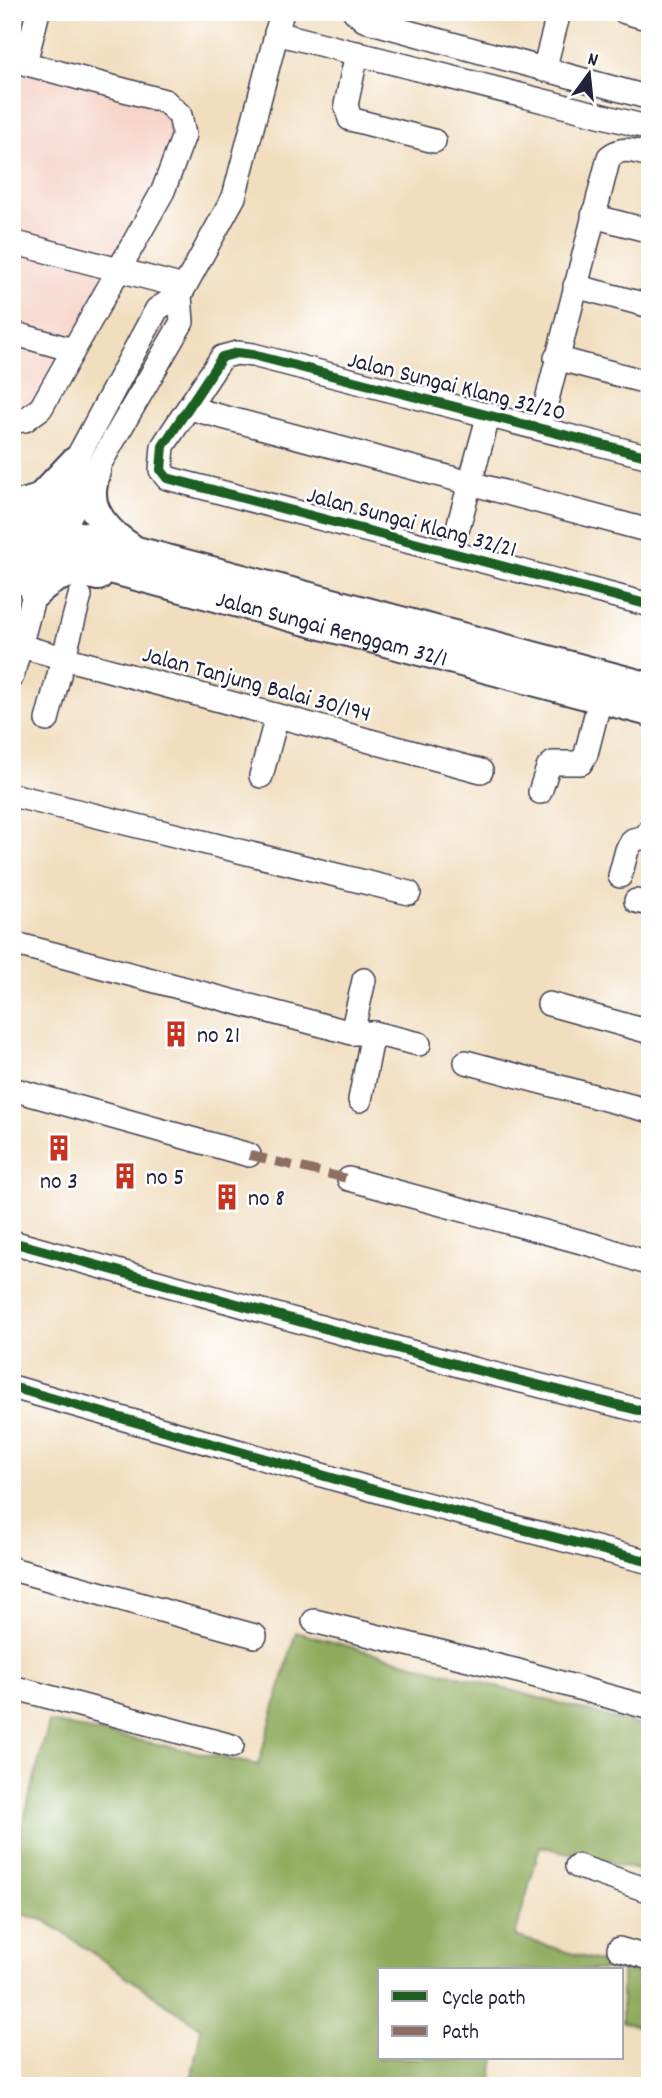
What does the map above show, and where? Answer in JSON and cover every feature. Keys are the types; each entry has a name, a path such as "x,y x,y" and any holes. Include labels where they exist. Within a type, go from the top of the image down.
{"main road":[{"path":"12,507 39,499 85,467 96,511 117,538 135,551"},
{"name":"Jalan Sungai Renggam 32/1","path":"12,518 49,540 264,609 600,699 645,698"},
{"name":"Jalan Sungai Renggam 32/1","path":"12,543 49,540 135,551 645,698"},
{"path":"12,554 36,593 63,573 85,573 240,614 264,609"}],"street":[{"path":"12,421 25,420 41,408 163,191 184,135 180,115 165,101 18,62 38,12"},
{"path":"355,12 364,20 650,98"},
{"path":"544,70 559,12"},
{"path":"625,12 650,19"},
{"path":"12,676 49,540 50,513 85,467 157,309 182,291 234,197 279,23 357,54 650,128"},
{"path":"357,54 346,105 350,119 434,141"},
{"path":"540,427 609,158 617,150 627,149 650,155"},
{"path":"593,216 650,231"},
{"path":"12,242 182,291"},
{"path":"575,286 650,306"},
{"path":"12,333 73,350"},
{"name":"Jalan Sungai Klang 32/20","path":"189,408 222,357 253,355 650,457"},
{"path":"556,358 650,383"},
{"path":"189,408 650,531"},
{"name":"Jalan Sungai Klang 32/21","path":"189,408 163,446 161,470 167,478 648,603"},
{"path":"451,553 489,414"},
{"path":"47,720 80,596"},
{"name":"Jalan Tanjung Balai 30/194","path":"20,646 481,771"},
{"path":"540,792 548,768 553,763 581,762 586,754 600,699"},
{"path":"261,776 277,716"},
{"path":"12,795 409,893"},
{"path":"620,876 627,850 633,841 645,837 650,830"},
{"path":"12,943 363,1033 418,1044"},
{"path":"360,1100 365,980"},
{"path":"549,1004 650,1032"},
{"path":"466,1062 650,1111"},
{"path":"12,1089 249,1154"},
{"path":"349,1179 600,1247 650,1264"},
{"path":"12,1242 249,1305 473,1369 650,1413"},
{"path":"12,1387 406,1499 650,1562"},
{"path":"12,1569 255,1636"},
{"path":"314,1620 518,1671 650,1708"},
{"path":"12,1687 232,1746"},
{"path":"577,1866 650,1891"},
{"path":"619,1949 650,1958"}],"shaded area":[{"path":"12,66 159,106 178,134 160,184 39,402 12,415"}],"green space":[{"path":"296,1632 650,1728 650,1873 540,1846 515,1936 620,1968 378,1968 378,2060 495,2060 491,2086 190,2086 201,2028 46,1921 12,1911 12,1841 18,1842 49,1722 258,1765"},
{"path":"624,1969 650,1977 650,2030 624,2023"}],"marked path":[{"path":"249,1155 349,1179"}],"cycle path":[{"path":"650,457 237,353 222,357 163,446 161,470 167,478 650,603"},
{"path":"12,1242 473,1369 650,1413"},
{"path":"12,1387 406,1499 650,1562"}],"place":[{"name":"no 21","path":"176,1034"},
{"name":"no 3","path":"59,1148"},
{"name":"no 5","path":"125,1176"},
{"name":"no 8","path":"227,1197"}]}
